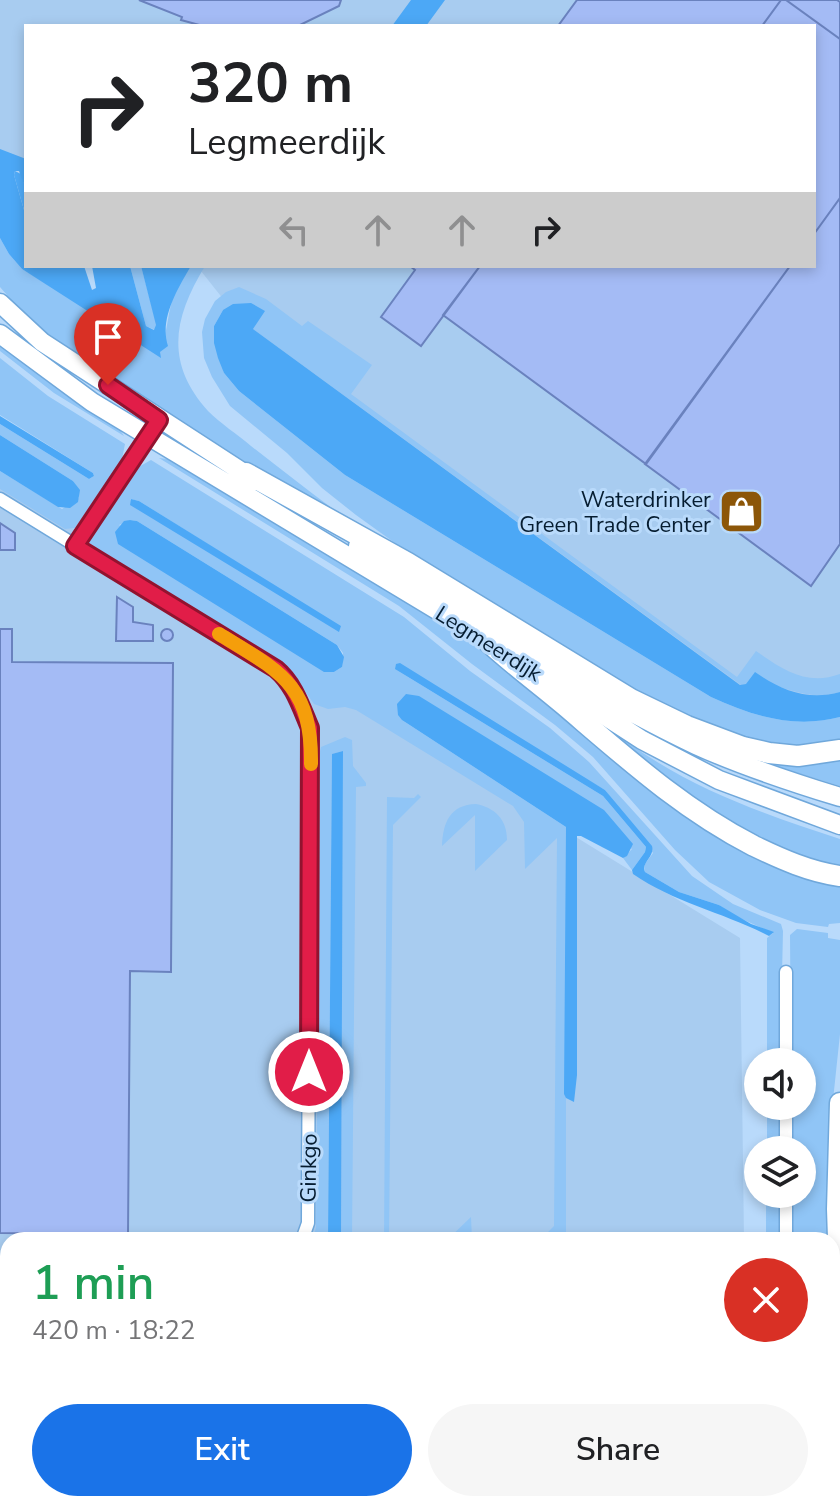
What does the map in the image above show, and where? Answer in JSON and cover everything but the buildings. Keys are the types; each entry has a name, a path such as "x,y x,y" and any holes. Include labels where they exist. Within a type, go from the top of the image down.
{"highway":[{"path":"246,473 408,563 631,699 687,726 743,747 769,753 798,756 840,750"},
{"path":"484,638 515,668 562,703 644,776 699,815 788,861 840,876"},
{"path":"838,1232 840,1103"}],"main road":[{"name":"Legmeerdijk","path":"0,303 42,342 159,420 624,707 732,760 840,797"},
{"name":"Legmeerdijk","path":"0,334 92,402 484,638 655,747 742,791 840,825"}],"street":[{"path":"75,546 159,420"},
{"name":"Ginkgo","path":"0,499 276,669 286,677 293,689 310,728 308,1223 305,1232"},
{"path":"786,972 786,1048"},
{"path":"786,1208 786,1232"}],"shaded area":[{"path":"0,0 840,0 840,700 742,699 239,319 199,268 816,268 816,24 24,24 24,167 0,158"},
{"path":"411,0 445,0 427,24 393,24"},
{"path":"0,149 24,158 24,185 19,171 15,171 14,175 24,210 24,268 85,268 92,290 96,288 92,268 131,268 146,326 154,330 156,325 142,268 190,268 171,304 166,325 168,346 160,352 161,358 22,269 0,238"},
{"path":"15,171 21,174 24,184 24,210"},
{"path":"0,238 22,269 160,352 178,287 190,268 204,268 186,303 178,339 185,375 194,393 218,420 348,520 282,489 47,336 0,287"},
{"path":"131,268 142,268 157,326 155,330 146,326"},
{"path":"239,287 266,299 302,326 308,321 372,365 351,394 737,677 756,651 786,670 806,677 840,674 840,692 814,695 770,684 741,685 253,329 264,311 223,310 214,326 224,373 239,391 345,475 711,697 774,719 806,722 840,717 840,745 770,748 650,706 406,551 356,515 230,406 212,377 204,358 202,332 205,319 215,301"},
{"path":"251,303 265,311 253,329 740,685 746,684 755,672 795,692 816,695 840,692 840,717 806,722 774,719 711,697 345,475 239,391 224,373 214,343 214,326 223,310 233,304"},
{"path":"0,343 118,427 124,436 54,393 0,351"},
{"path":"0,358 48,396 125,444 122,459 75,528 65,529 0,489 0,471 62,509 79,498 79,490 73,481 0,435 0,424 89,479 94,476 0,415"},
{"path":"0,416 94,476 89,479 0,424"},
{"path":"0,435 73,481 80,490 78,502 70,508 58,507 0,471"},
{"path":"159,458 176,460 487,653 622,762 840,883 840,923 829,924 828,927 796,923 760,910 709,882 675,850 593,757 555,725 399,606"},
{"path":"151,460 404,617 470,671 550,728 589,762 692,876 733,904 781,924 780,1048 767,1048 767,938 773,933 731,914 719,905 679,892 645,872 645,864 653,853 605,790 395,669 603,796 646,847 632,870 623,858 632,849 402,720 566,827 566,1232 548,1232 554,1226 557,838 525,869 524,822 513,806 356,710 345,707 328,709 314,704 288,667 90,545 89,536 135,469","holes":["130,499 139,501 342,628","130,520 137,521 337,645 343,653 342,667 334,672 119,525"]},
{"path":"0,483 740,938 744,1232 0,1232"},
{"path":"131,499 139,501 341,626 339,632 130,505"},
{"path":"124,521 137,521 337,645 344,657 342,667 334,672 324,672 118,544 115,532"},
{"path":"400,663 605,790 652,846 645,872 679,892 719,905 751,924 774,932 769,936 666,893 633,874 632,870 646,847 603,796 395,669 396,664"},
{"path":"406,694 419,696 604,810 633,844 623,858 577,836 577,1075 574,1102 564,1094 566,827 402,720 397,704"},
{"path":"569,698 643,753 698,785 840,839 840,869 813,865 718,821"},
{"path":"345,737 352,740 353,766 366,783 366,786 356,787 352,1232 341,1232 343,751 332,754 328,1232 315,1232 321,747"},
{"path":"343,751 341,1232 328,1232 332,754"},
{"path":"740,755 840,755 840,786"},
{"path":"418,794 421,797 393,825 389,1232 384,1232 387,797 414,798"},
{"path":"476,804 489,808 499,816 505,826 507,840 475,871 475,815 442,846 446,822 454,811"},
{"path":"797,929 828,933 828,938 840,940 840,1034 831,1119 829,1232 790,1232 790,1208 816,1208 816,1136 791,1136 791,1120 816,1120 816,1048 791,1048 790,935"},
{"path":"767,1120 780,1120 780,1136 767,1136"},
{"path":"766,1208 780,1208 780,1232 766,1232"},
{"path":"471,1217 472,1232 455,1232"}],"slow traffic":[{"path":"219,634 286,677 310,728 311,764"}],"place":[{"name":"Waterdrinker Green Trade Center","path":"742,512"}],"route":[{"path":"108,385 159,420 75,546 276,669 286,677 293,689 310,728 309,1072"}]}
